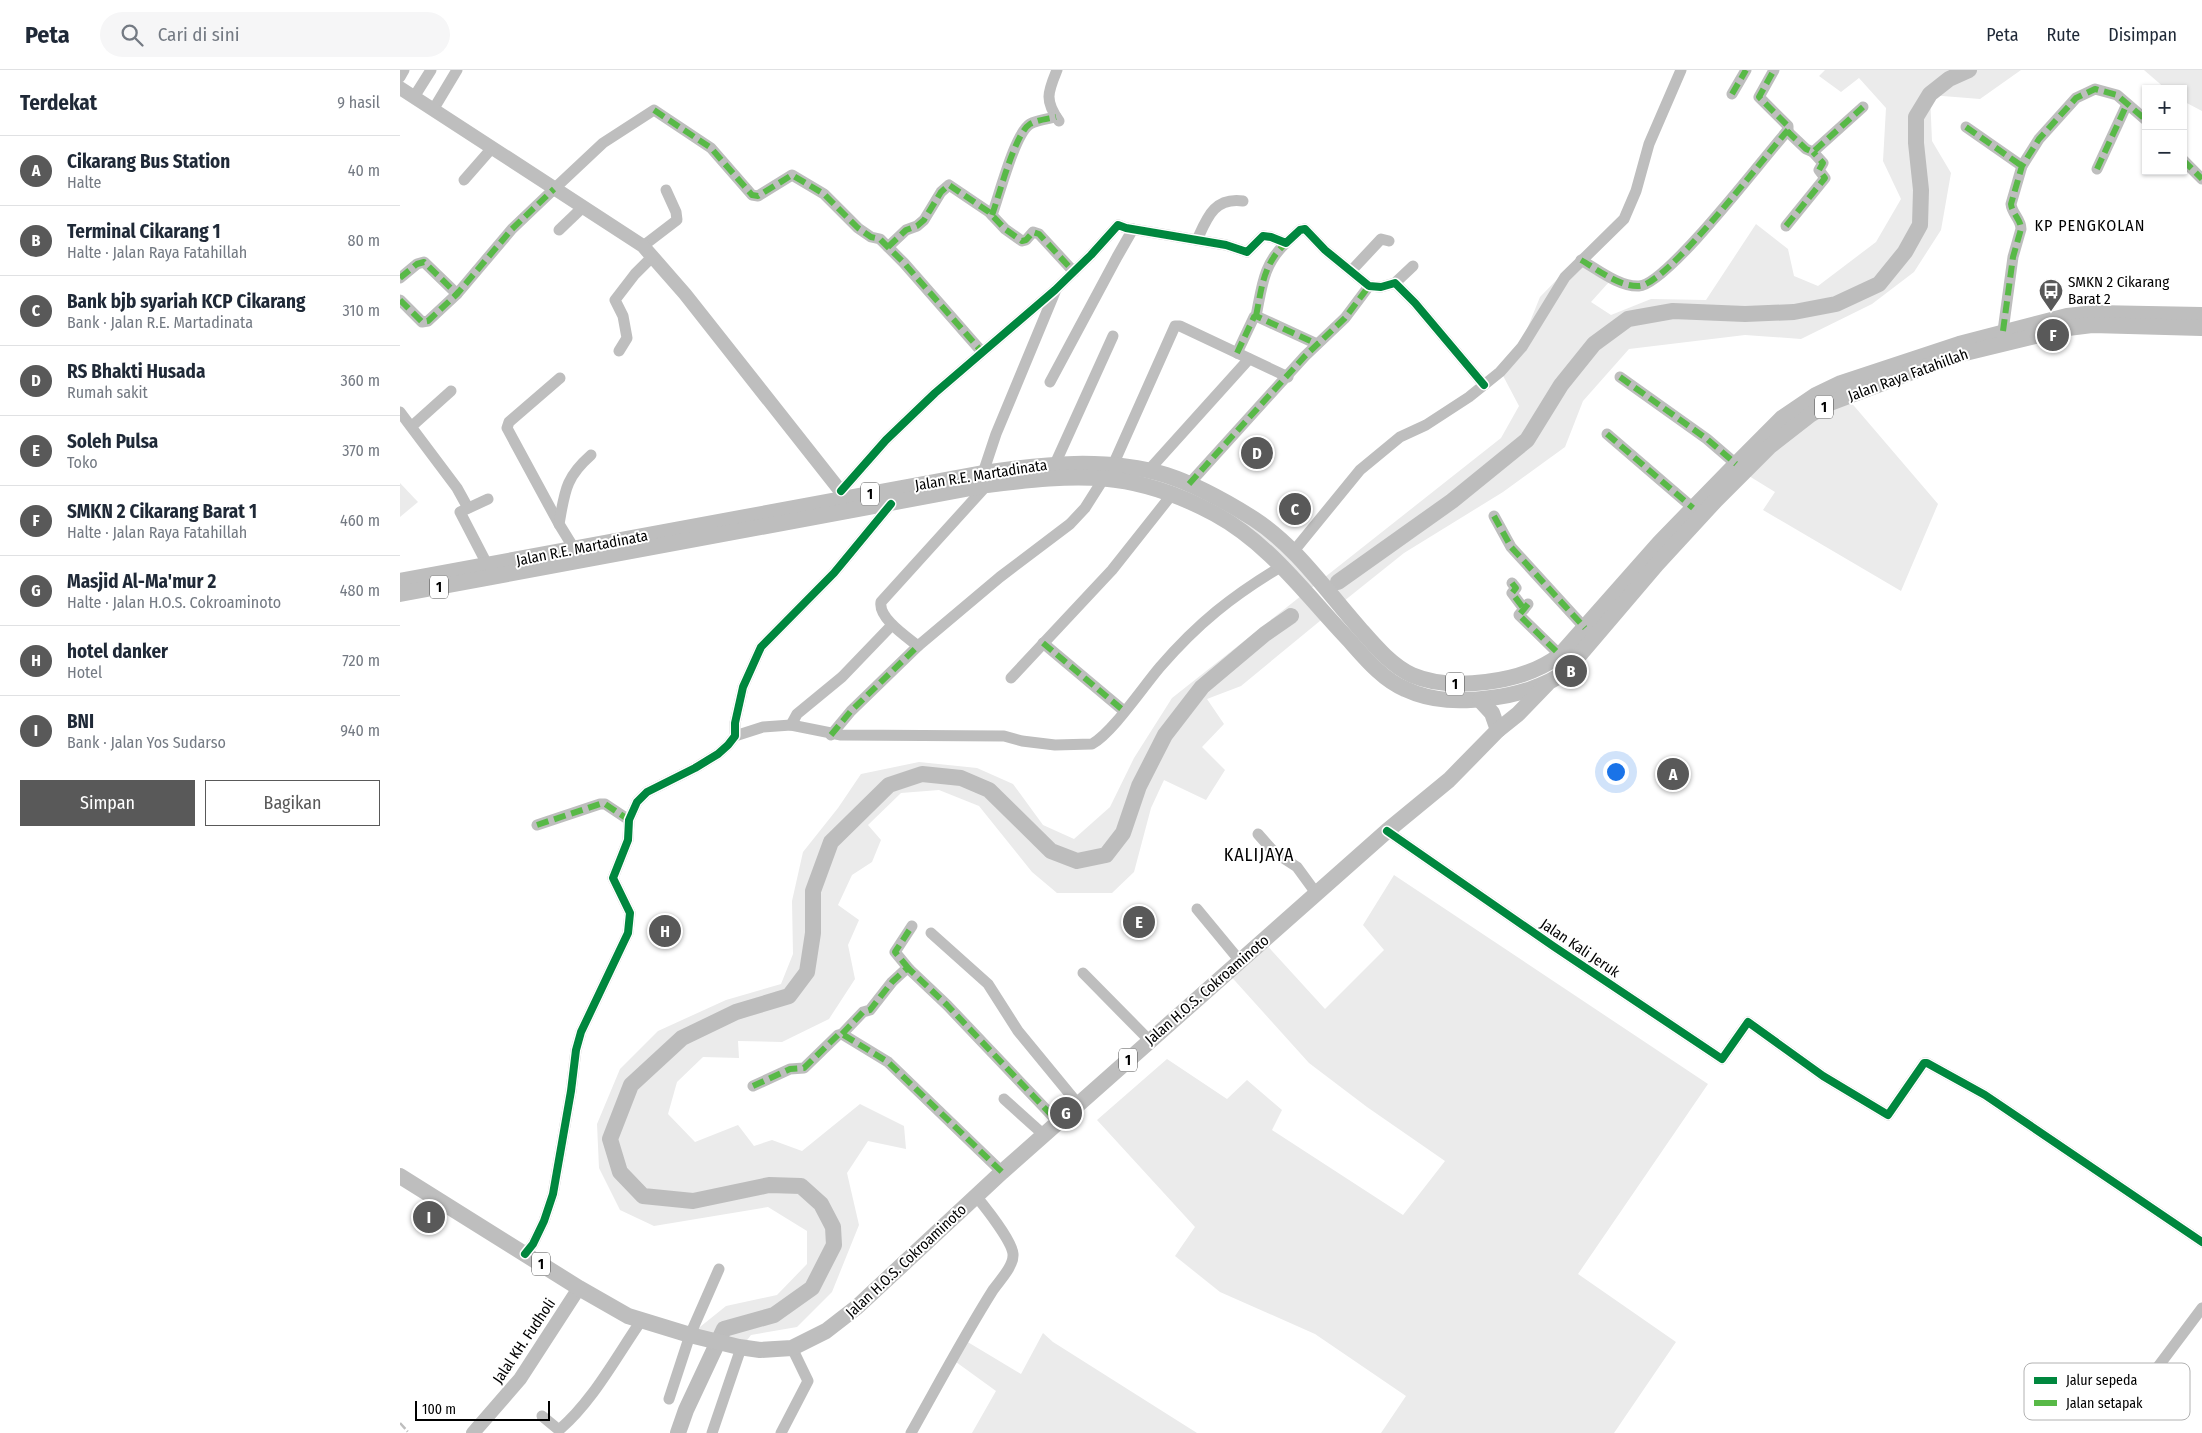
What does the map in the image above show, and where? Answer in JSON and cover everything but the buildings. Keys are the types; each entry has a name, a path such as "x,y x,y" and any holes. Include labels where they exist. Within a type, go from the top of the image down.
{"highway":[{"name":"Jalan Raya Fatahillah","path":"1554,659 1585,628 1638,566 1736,464 1782,418 1816,395 1841,383 1959,344 2003,331 2067,316 2094,313 2202,315"},
{"name":"Jalan Raya Fatahillah","path":"1548,682 1558,677 1571,665 1657,564 1756,460 1790,430 1830,403 1957,355 2068,328 2092,325 2202,328"},
{"name":"Jalan R.E. Martadinata","path":"400,594 891,504 985,479 1055,464 1108,472 1173,493 1215,514 1245,533 1282,566 1326,616 1348,628 1366,647 1379,670 1403,689 1435,699 1450,701 1480,700 1502,697 1548,682"},
{"name":"Jalan R.E. Martadinata","path":"400,581 576,550 844,495 985,479 1148,471 1189,484 1255,520 1293,552 1312,573 1342,608 1348,628"},
{"name":"Jalan R.E. Martadinata","path":"1366,647 1411,675 1442,683 1469,684 1500,680 1554,659"},
{"name":"Jalan H.O.S. Cokroaminoto","path":"740,1347 760,1350 792,1348 826,1331 842,1320 1078,1104 1387,831 1449,780 1498,730 1518,714 1548,682"},
{"name":"1","path":"1480,700 1492,713 1498,730"},
{"name":"1","path":"400,1176 607,1305 641,1321 691,1336 740,1347"}],"main road":[{"path":"400,88 647,252 685,294 844,495"},
{"name":"Jalal KH. Fudholi","path":"472,1433 520,1379 579,1288"}],"street":[{"path":"400,77 404,70"},
{"path":"414,97 431,70"},
{"path":"433,110 457,70"},
{"path":"992,215 1001,192 1007,167 1024,129 1031,123 1058,120 1049,105 1048,97 1048,91 1057,70"},
{"path":"1293,552 1348,483 1374,458 1400,437 1426,425 1484,385 1500,372 1522,347 1565,277 1580,260 1615,230 1624,219 1636,191 1649,144 1681,70"},
{"path":"1732,94 1746,70"},
{"path":"1580,260 1625,283 1641,286 1650,282 1685,253 1787,131 1788,126 1758,97 1774,70"},
{"path":"2003,331 2013,257 2021,229 2021,225 2011,210 2011,204 2022,166 2039,139 2076,98 2095,89 2117,95 2142,117"},
{"path":"2097,169 2127,104"},
{"path":"1813,152 1863,107"},
{"path":"401,302 422,322 428,321 457,294 512,229 554,189 603,144 654,110 711,148 752,195 758,196 791,175 824,194 858,228 871,237 880,240 888,247 982,352"},
{"path":"1966,127 2022,166"},
{"path":"1786,226 1825,178 1819,170 1823,163 1813,152 1806,149 1787,131"},
{"path":"464,180 492,148"},
{"path":"2187,164 2202,179"},
{"path":"888,247 906,230 917,226 924,220 942,192 949,186 992,215 1005,229 1022,241 1026,240 1033,232 1039,234 1074,272"},
{"path":"620,351 628,338 623,316 615,300 647,252 677,220 676,212 666,190"},
{"path":"1197,240 1207,218 1215,208 1226,201 1243,201"},
{"path":"559,230 582,208"},
{"path":"844,495 886,440 935,392 1055,290 1118,225 1133,230 1226,245 1245,252 1265,236 1286,243"},
{"path":"1237,353 1256,316 1266,268 1275,254 1300,230 1305,229 1332,256 1352,270 1369,286 1381,287 1395,283 1413,266"},
{"path":"1050,382 1116,257 1133,230"},
{"path":"1352,270 1381,239 1389,241"},
{"path":"400,278 418,264 424,262 457,294"},
{"path":"1395,283 1415,303 1484,385"},
{"path":"1189,484 1317,344 1345,318 1369,286"},
{"path":"918,646 892,625 882,610 881,602 985,479 996,434 1055,290"},
{"path":"1256,316 1317,344"},
{"path":"831,734 851,711 918,646 1000,577 1070,524 1086,508 1108,472 1174,327 1180,326 1288,377"},
{"path":"1055,464 1113,336"},
{"path":"1148,471 1249,359"},
{"path":"1620,377 1707,439 1736,464"},
{"path":"560,378 507,425 559,524 576,550"},
{"path":"412,426 451,391"},
{"path":"400,412 457,488 468,508"},
{"path":"1606,434 1693,508"},
{"path":"559,524 568,483 576,468 591,456"},
{"path":"1011,678 1112,570 1173,493"},
{"path":"488,499 461,511 461,516 488,566"},
{"path":"525,1254 533,1244 544,1221 552,1194 571,1091 576,1050 581,1032 629,927 630,913 613,878 628,840 628,820 637,802 647,792 718,754 728,745 734,736 743,687 761,647 834,573 891,504"},
{"path":"1494,516 1511,547 1585,628"},
{"path":"734,736 763,727 790,725 831,734 1004,736 1034,743 1088,745 1097,742 1160,667 1204,620 1235,595 1282,566"},
{"path":"1512,583 1516,588 1512,593 1526,606 1519,615 1554,659"},
{"path":"790,725 797,714 842,677 892,625"},
{"path":"1043,643 1124,711"},
{"path":"536,825 600,804 606,804 628,820"},
{"name":"Jalan Kali Jeruk","path":"1387,831 1553,946 1722,1059 1748,1022 1824,1077 1888,1115 1924,1063 1932,1065 1985,1095 2202,1242"},
{"path":"1258,834 1274,852 1297,867 1316,894"},
{"path":"1197,909 1240,961"},
{"path":"912,926 896,952 908,969 913,971 1058,1122"},
{"path":"932,933 988,984 1018,1031 1078,1104"},
{"path":"753,1086 790,1069 804,1068 863,1012 870,1010 892,982 908,969"},
{"path":"1084,973 1150,1041"},
{"path":"842,1034 873,1051 899,1072 1002,1172"},
{"path":"1004,1099 1044,1135"},
{"path":"911,1433 1014,1255 1012,1248 976,1196"},
{"path":"669,1398 691,1336 719,1269"},
{"path":"2162,1363 2201,1312"},
{"path":"542,1416 558,1431 569,1421 607,1373 641,1321"},
{"path":"712,1433 740,1347"},
{"path":"781,1433 808,1381 792,1348"}],"shaded area":[{"path":"1825,70 2021,70 1980,99 1930,95 1932,141 1951,173 1941,230 1914,272 1872,304 1801,339 1745,335 1629,349 1583,401 1565,447 1503,492 1404,553 1339,605 1319,582 1306,592 1215,514 1104,478 658,534 1147,471 1244,513 1320,581 1501,438 1519,406 1500,370 1523,339 1540,297 1576,260 1609,282 1591,302 1611,315 1651,299 1706,300 1756,224 1788,249 1794,276 1818,286 1876,242 1901,199 1883,161 1886,108 1859,78 1841,92 1819,76"},
{"path":"2144,70 2202,70 2202,111 2187,103 2187,85 2161,85"},
{"path":"1849,400 1938,504 1901,591 1763,510 1775,492 1749,476 1797,431"},
{"path":"400,483 418,502 400,517"},
{"path":"1306,592 1326,616 1241,686 1207,699 1224,724 1202,747 1225,770 1206,800 1164,780 1151,808 1134,872 1112,893 1057,893 1032,872 979,806 939,790 901,793 868,825 881,840 872,862 852,875 838,905 859,920 848,945 855,979 829,1019 782,1042 738,1041 739,1058 703,1057 677,1082 668,1114 695,1142 738,1125 754,1146 772,1140 802,1151 860,1104 904,1126 906,1149 868,1141 847,1173 859,1225 832,1292 797,1327 751,1335 741,1348 690,1335 726,1306 777,1295 807,1264 807,1231 768,1207 654,1226 620,1210 599,1168 597,1124 620,1069 658,1031 726,1000 781,984 793,954 792,901 803,852 838,808 861,774 919,762 977,768 1013,784 1043,825 1074,839 1110,807 1134,758 1172,698"},
{"path":"1394,875 1708,1084 1578,1274 1676,1342 1614,1433 1381,1433 1406,1396 1315,1334 1220,1292 1175,1256 1195,1227 1097,1120 1167,1059 1227,1099 1247,1080 1282,1110 1272,1130 1403,1215 1445,1161 1367,1107 1309,1063 1227,972 1263,941 1325,1009 1384,950 1363,925"},
{"path":"1043,1333 1053,1342 1197,1433 972,1433 996,1391 956,1362 966,1341 1021,1374"}],"waterway":[{"path":"1338,582 1452,501 1527,440 1561,385 1594,344 1628,319 1673,311 1745,314 1794,312 1836,304 1879,284 1905,252 1920,225 1921,190 1916,143 1916,117 1930,94 1949,79 1969,70"},
{"path":"678,1433 686,1410 724,1329 774,1315 812,1288 834,1245 833,1227 821,1204 801,1186 769,1185 693,1201 643,1196 620,1172 610,1139 631,1085 682,1038 736,1012 789,996 807,972 813,933 813,891 831,842 889,785 922,774 961,778 989,790 1051,851 1077,861 1106,855 1123,833 1139,786 1165,735 1202,687 1265,634 1291,616"}],"railway":[{"path":"400,1423 409,1433"}],"marked path":[{"path":"1732,94 1746,70"},
{"path":"1581,260 1616,281 1631,286 1639,286 1652,280 1671,265 1715,217 1788,130 1788,126 1759,97 1774,70"},
{"path":"2003,331 2013,257 2021,229 2020,222 2011,204 2022,166 2039,139 2076,98 2095,89 2117,95 2142,117"},
{"path":"2097,169 2127,104"},
{"path":"1787,131 1806,149 1813,152 1863,107"},
{"path":"654,110 711,148 752,195 758,196 792,175 824,194 858,228 871,237 880,239 904,263 982,352"},
{"path":"992,215 1013,152 1024,130 1030,124 1056,117"},
{"path":"1966,127 2022,166"},
{"path":"1786,226 1825,178 1819,170 1823,163 1813,152"},
{"path":"2187,164 2202,179"},
{"path":"888,247 906,230 917,226 924,220 941,192 949,185 989,212 1005,229 1022,241 1026,240 1033,232 1039,234 1074,272"},
{"path":"400,300 422,322 428,321 457,294 512,229 554,189"},
{"path":"1256,316 1268,268 1272,259 1286,243"},
{"path":"400,278 417,264 424,262 457,294"},
{"path":"1189,484 1305,356 1345,318 1369,286"},
{"path":"1237,353 1256,316 1317,344"},
{"path":"1620,377 1707,439 1736,464"},
{"path":"1607,434 1693,508"},
{"path":"1494,516 1511,547 1585,628"},
{"path":"1512,583 1516,588 1512,593 1524,609"},
{"path":"1528,604 1519,615 1560,655"},
{"path":"1043,643 1124,711"},
{"path":"831,735 851,711 918,646"},
{"path":"537,825 600,804 605,804 629,820"},
{"path":"909,969 895,952 912,926"},
{"path":"842,1034 863,1012 870,1010 892,982 905,970 909,969 947,1005 1058,1122"},
{"path":"753,1086 790,1069 804,1068 838,1035 842,1034 888,1062 1002,1172"}],"cycle path":[{"path":"841,491 886,440 935,393 1055,290 1118,225 1226,245 1247,252 1263,236 1286,243 1300,230 1305,229 1325,250 1369,286 1381,287 1395,283 1415,303 1484,385"},
{"path":"525,1254 533,1244 544,1221 553,1194 571,1091 576,1050 581,1032 628,933 630,913 613,878 628,840 629,820 637,802 647,792 695,768 718,754 728,745 735,736 735,723 743,687 761,647 834,573 891,504"},
{"path":"1387,831 1553,946 1722,1059 1748,1022 1823,1076 1888,1115 1924,1063 1927,1063 1985,1095 2202,1242"}],"place":[{"name":"SMKN 2 Cikarang Barat 2","path":"2051,312"},
{"name":"SMKN 2 Cikarang Barat 1","path":"2053,335"},
{"name":"RS Bhakti Husada","path":"1257,453"},
{"name":"Bank bjb syariah KCP Cikarang","path":"1295,509"},
{"name":"Terminal Cikarang 1","path":"1571,671"},
{"name":"Cikarang Bus Station","path":"1673,774"},
{"name":"Soleh Pulsa","path":"1139,922"},
{"name":"hotel danker","path":"665,931"},
{"name":"Masjid Al-Ma'mur 2","path":"1066,1113"},
{"name":"BNI","path":"429,1217"}],"district":[{"name":"KP PENGKOLAN","path":"2090,225"},
{"name":"KALIJAYA","path":"1259,855"}]}
